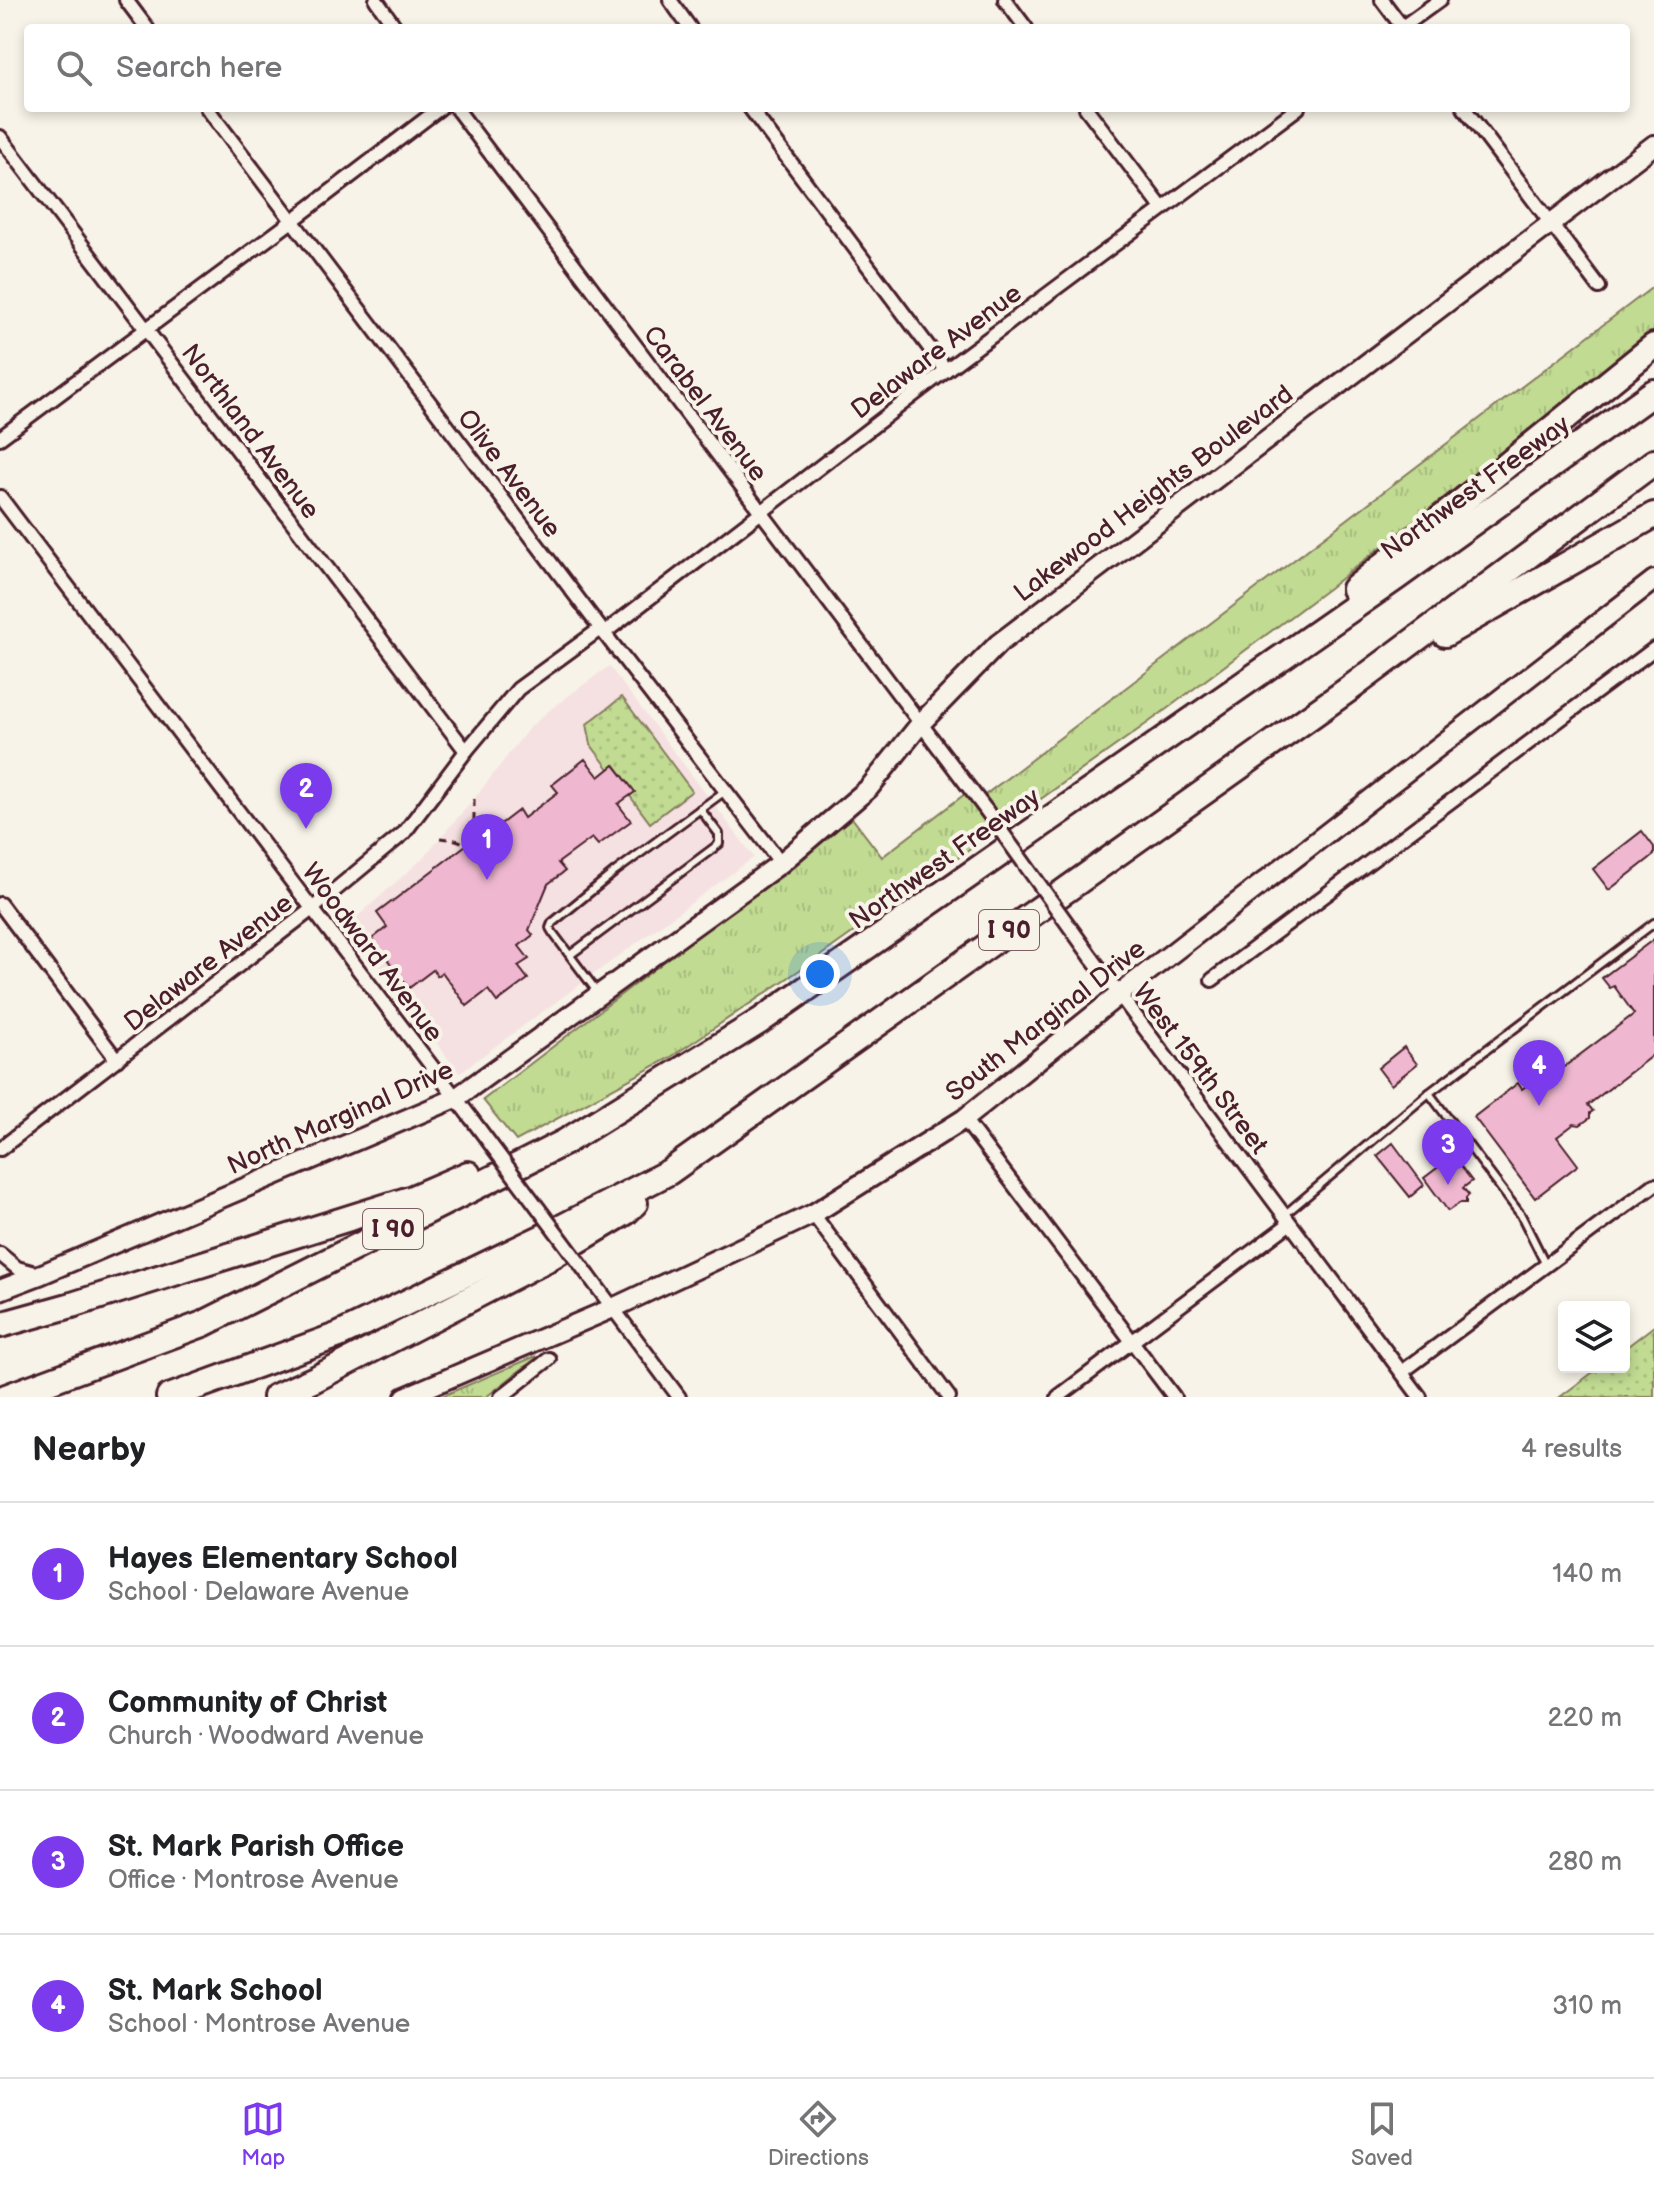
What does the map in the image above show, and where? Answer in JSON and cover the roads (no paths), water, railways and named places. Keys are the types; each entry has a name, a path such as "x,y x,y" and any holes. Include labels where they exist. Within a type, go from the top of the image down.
{"highway":[{"path":"1198,715 1654,346"},
{"name":"Northwest Freeway","path":"6,1397 203,1324 565,1142 760,1021 1397,577 1654,392"},
{"name":"I 90","path":"169,1397 339,1335 547,1235 669,1172 1349,689 1654,462"},
{"path":"1349,689 1654,515"},
{"path":"0,1325 410,1199 538,1145 760,1021"},
{"path":"275,1397 547,1259 626,1212 669,1172"}],"main road":[{"name":"Lakewood Heights Boulevard","path":"712,913 781,863 869,788 921,723 998,644 1654,145"},
{"name":"South Marginal Drive","path":"405,1397 613,1308 813,1214 964,1119 1119,994 1654,580"},
{"name":"North Marginal Drive","path":"0,1290 456,1098 712,913"}],"street":[{"path":"126,0 144,24"},
{"path":"376,0 393,24"},
{"path":"670,0 687,24"},
{"path":"1005,0 1023,24"},
{"path":"1382,0 1399,24"},
{"path":"1407,24 1440,0"},
{"name":"Olive Avenue","path":"210,112 781,863"},
{"path":"0,438 435,112"},
{"name":"Carabel Avenue","path":"459,112 921,723"},
{"path":"753,112 946,370"},
{"path":"1089,112 1162,208"},
{"name":"Delaware Avenue","path":"0,1149 312,909 404,833 518,689 762,513 946,370 1293,112"},
{"path":"1467,112 1599,287"},
{"name":"Northland Avenue","path":"0,137 466,751"},
{"name":"Woodward Avenue","path":"0,497 679,1397"},
{"path":"1212,980 1654,649"},
{"name":"West 159th Street","path":"921,723 1420,1397"},
{"path":"0,904 117,1060"},
{"path":"964,1119 1174,1397"},
{"path":"1402,1372 1654,1185"},
{"path":"813,1214 949,1397"},
{"path":"1058,1397 1286,1220"},
{"path":"0,1254 17,1268 42,1274"},
{"path":"501,1397 549,1359"}],"lane":[{"path":"600,995 550,928 557,917 725,791"},
{"path":"570,955 719,844 719,834 700,809"},
{"path":"1286,1220 1429,1093 1654,923"},
{"path":"1429,1093 1521,1215 1546,1265"}],"place":[{"name":"Community of Christ","path":"306,829"},
{"name":"Hayes Elementary School","path":"487,880"},
{"name":"St. Mark School","path":"1539,1106"},
{"name":"St. Mark Parish Office","path":"1448,1185"}]}
